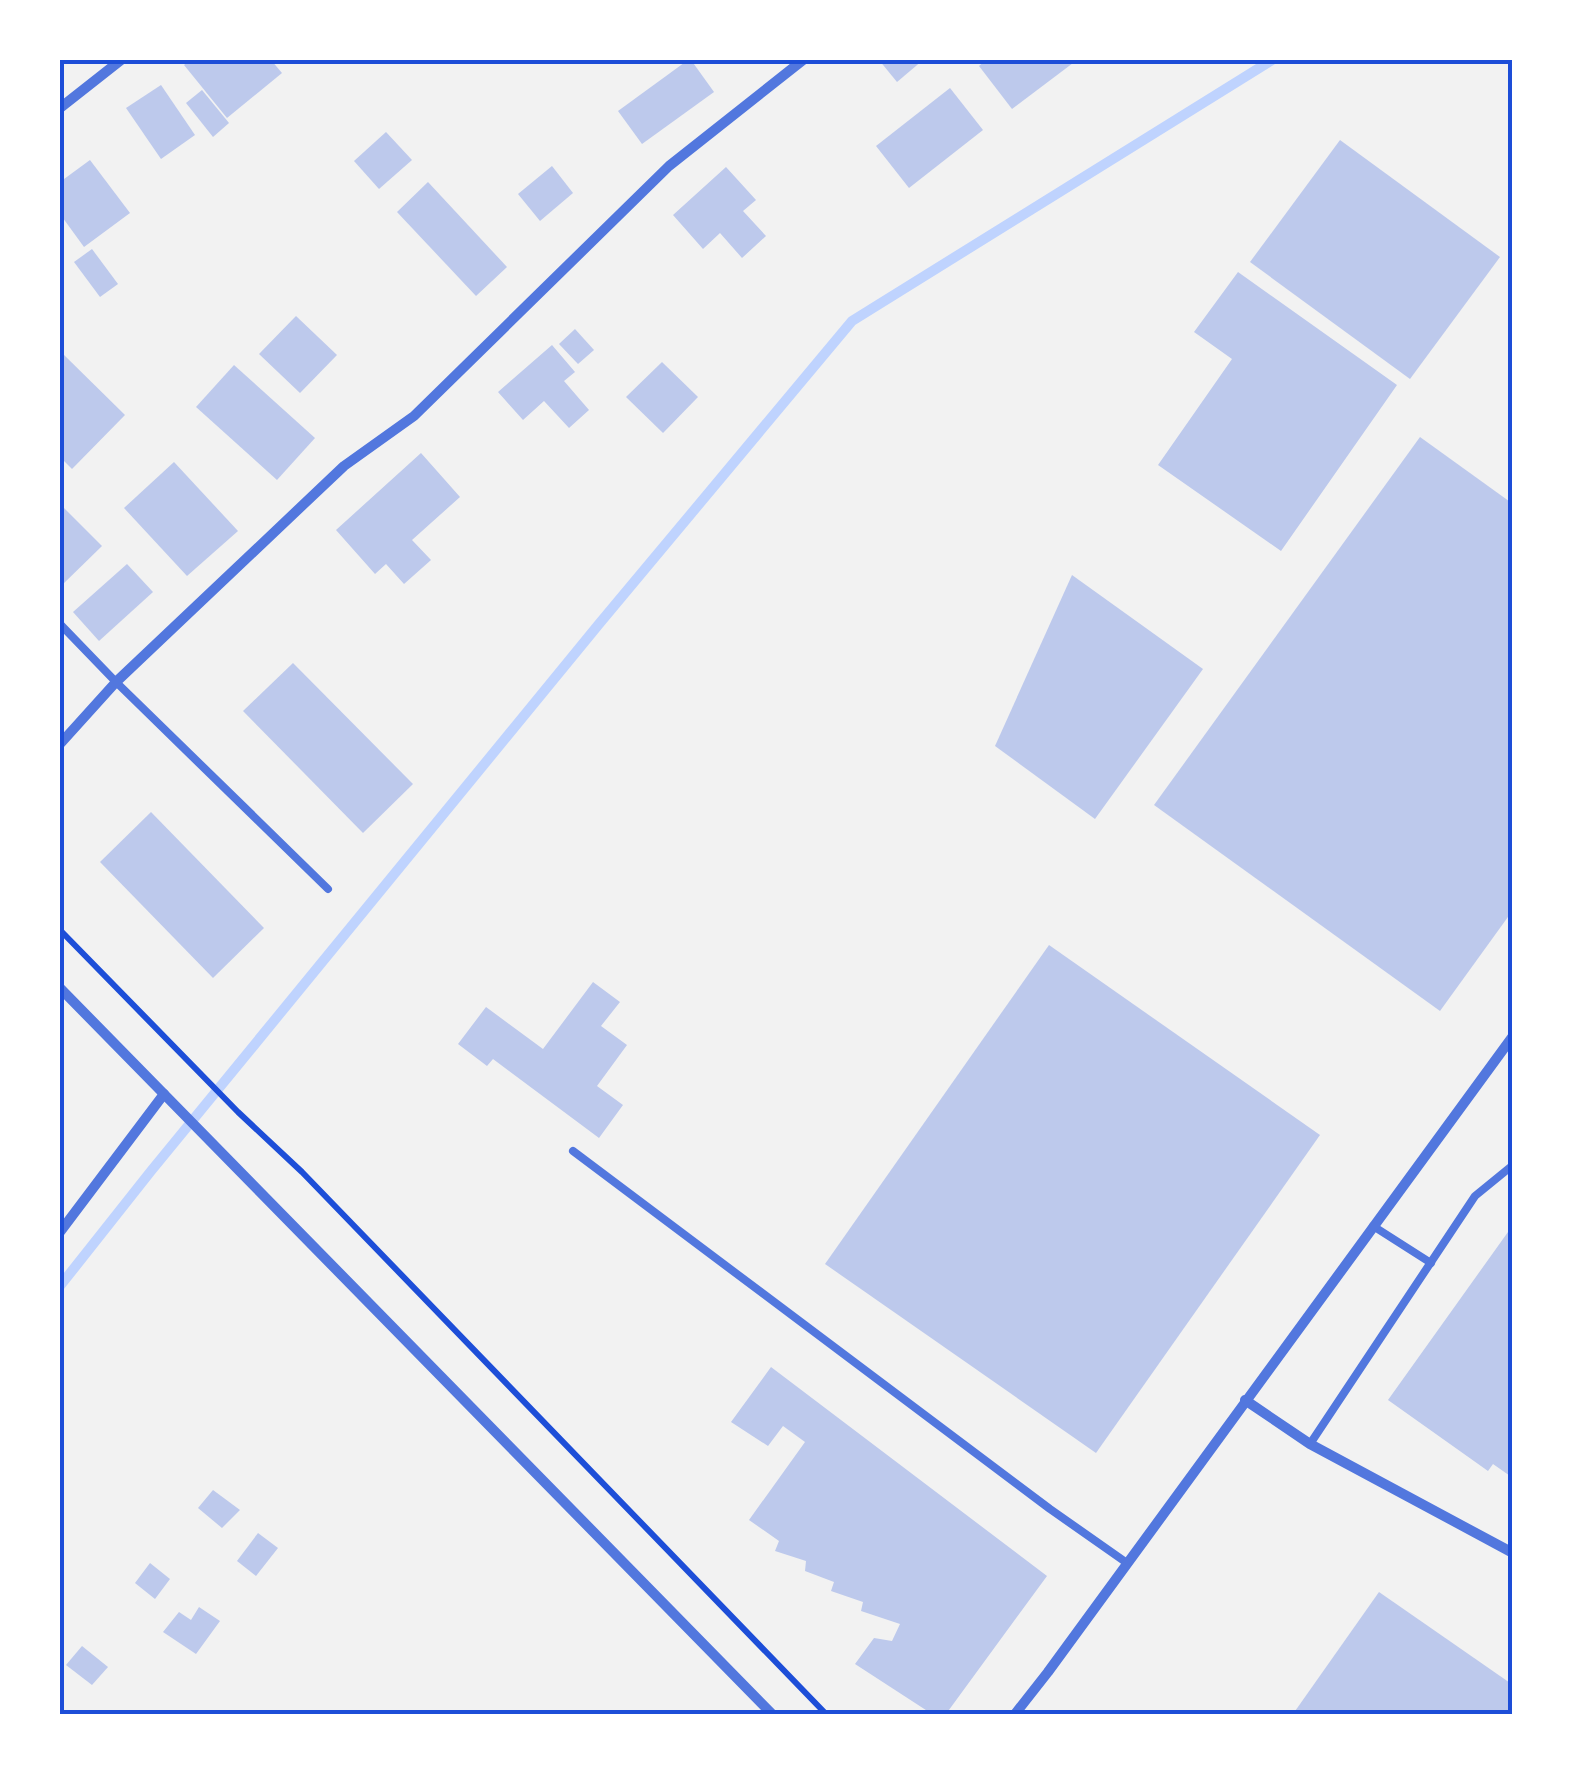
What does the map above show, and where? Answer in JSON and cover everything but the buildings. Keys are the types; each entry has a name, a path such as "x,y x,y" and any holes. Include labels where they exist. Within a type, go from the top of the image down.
{"street":[{"path":"60,108 121,60"},
{"path":"60,744 116,682 344,466 414,416 669,166 804,60"},
{"path":"60,988 772,1714"},
{"path":"1015,1714 1513,1036"},
{"path":"60,1232 164,1094"},
{"path":"1245,1400 1310,1444 1513,1553"}],"lane":[{"path":"60,624 328,890"},
{"path":"573,1152 988,1464 1128,1563"},
{"path":"1310,1444 1475,1196 1513,1165"},
{"path":"1373,1226 1431,1263"}],"path":[{"path":"60,930 302,1172 826,1714"}],"waterway":[{"path":"60,1286 599,624 852,321 1272,60"}]}
